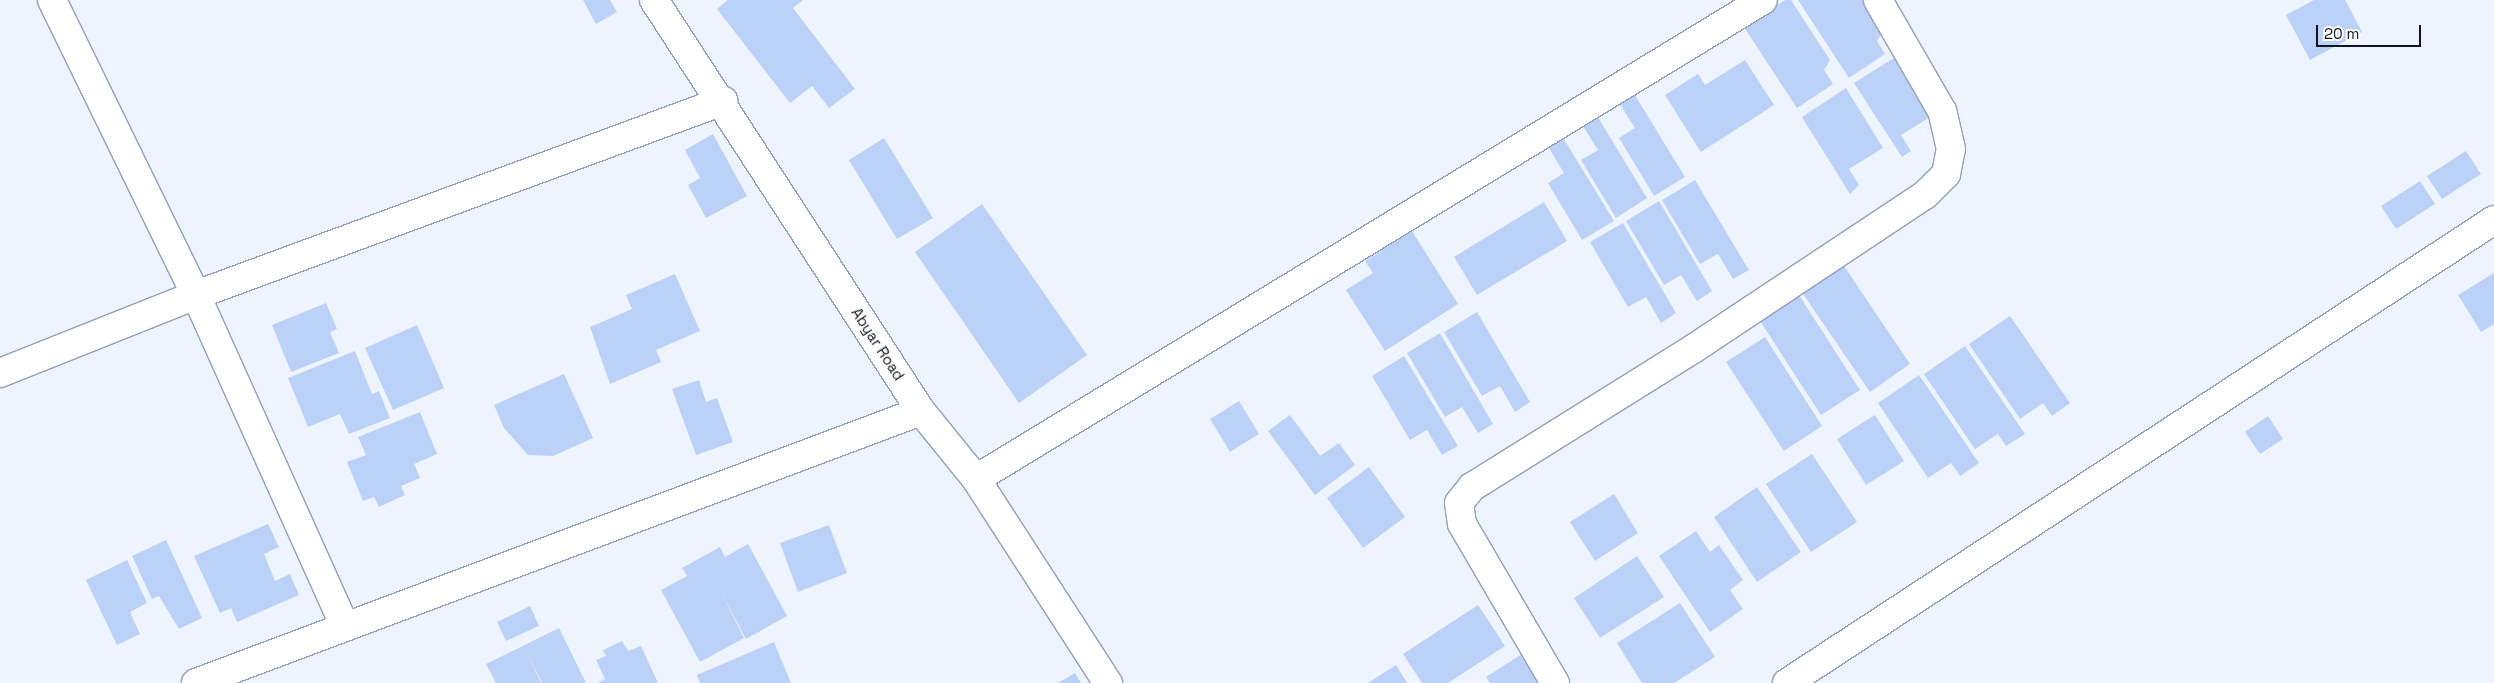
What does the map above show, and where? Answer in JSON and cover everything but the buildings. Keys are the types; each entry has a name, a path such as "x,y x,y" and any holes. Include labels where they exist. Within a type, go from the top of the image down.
{"street":[{"path":"52,0 196,295 344,625"},
{"name":"Abyar Road","path":"654,0 723,101 921,411 976,479 1108,683"},
{"path":"976,479 1764,0"},
{"path":"1555,683 1462,524 1459,503 1472,487 1693,349 1925,195 1946,174 1951,149 1942,111 1878,0"},
{"path":"0,373 196,295 723,101"},
{"path":"1787,683 2494,220"},
{"path":"196,683 344,625 921,411"}]}
